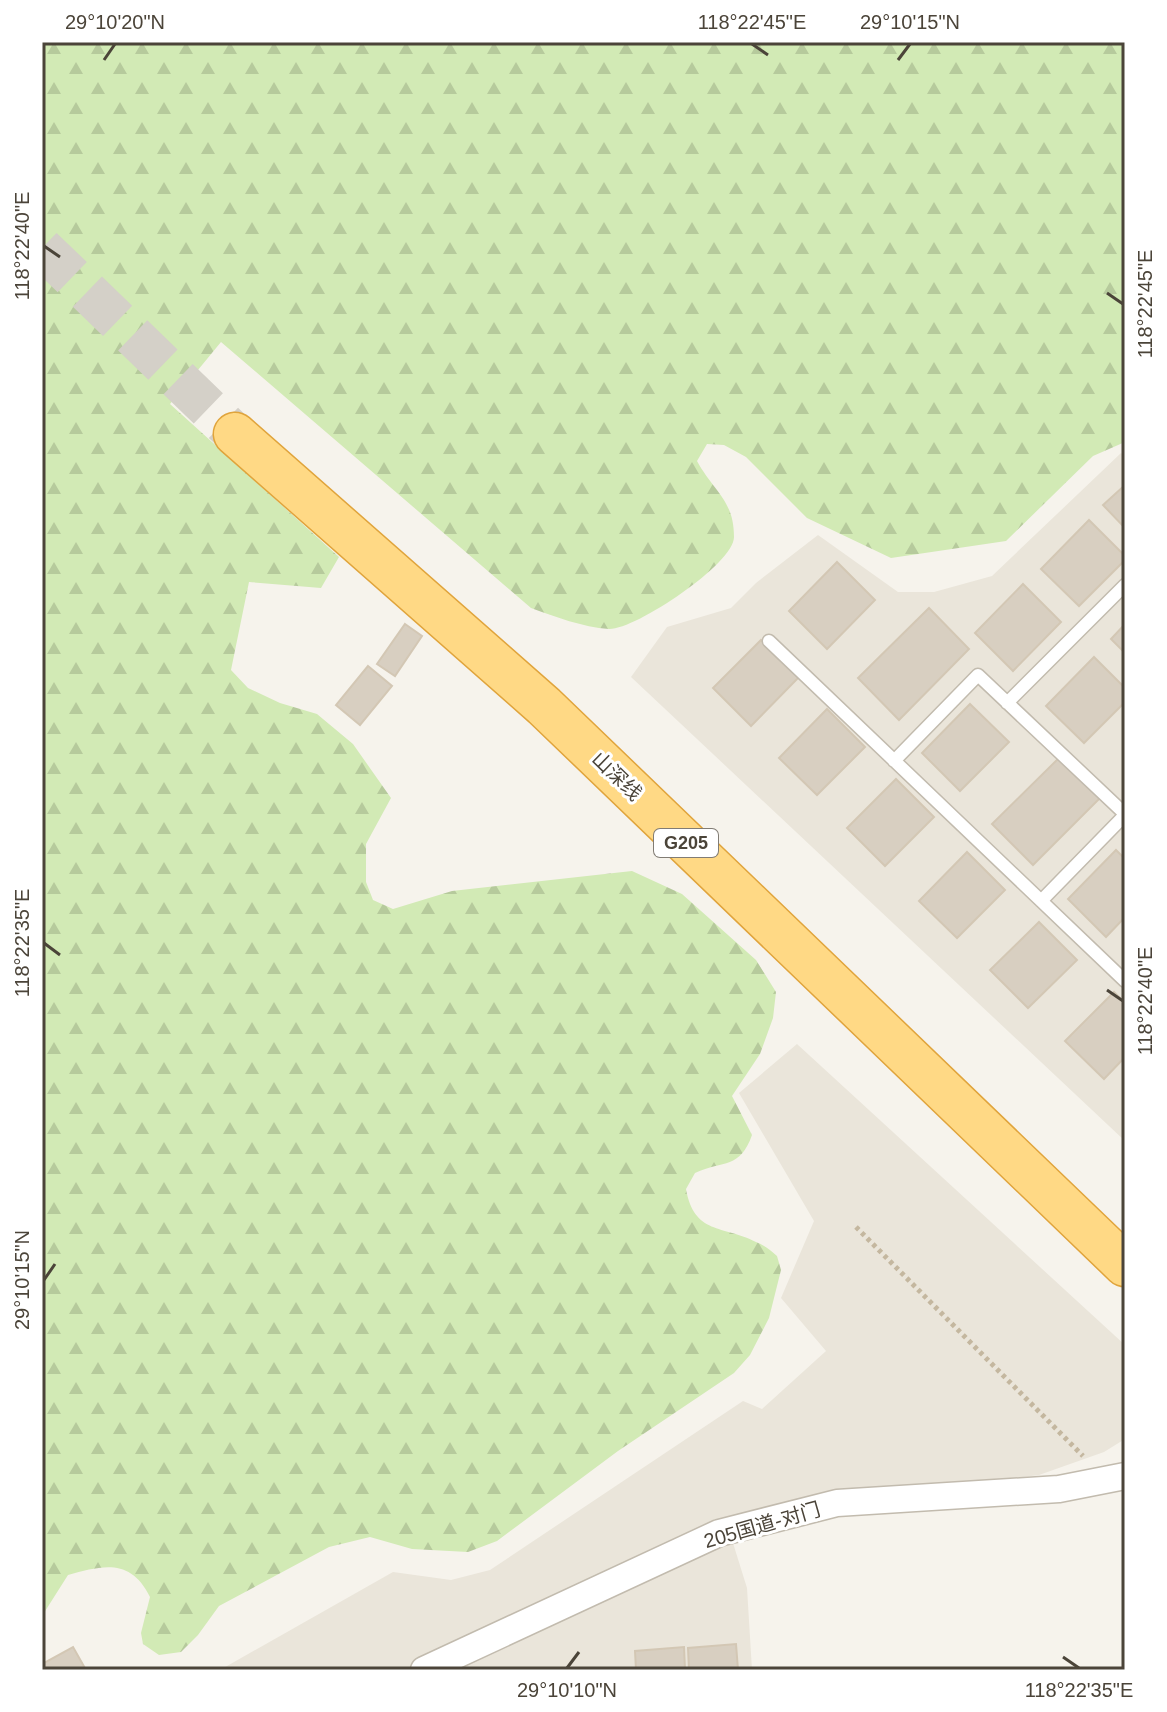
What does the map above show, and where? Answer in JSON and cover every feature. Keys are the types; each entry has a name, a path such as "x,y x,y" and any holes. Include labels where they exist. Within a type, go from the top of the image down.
{"highway":[{"name":"山深线","path":"235,434 544,706 1125,1265"}],"street":[{"name":"205国道-对门","path":"424,1670 719,1533 837,1503 1059,1489 1116,1478"}],"lane":[{"path":"1007,703 1125,585"},
{"path":"769,641 1125,981"},
{"path":"894,761 978,675 1125,815 1041,901"}],"path":[{"path":"856,1227 979,1355 1116,1478"}],"shaded area":[{"path":"1121,453 1125,456 1125,1141 631,677 667,627 731,608 756,583 818,535 898,592 934,592 992,576"},
{"path":"797,1044 1125,1345 1125,1439 1104,1452 1039,1475 953,1486 728,1527 747,1588 752,1670 220,1670 393,1572 451,1580 490,1570 743,1401 762,1409 826,1351 781,1298 814,1221 739,1093"}],"green space":[{"path":"42,42 1125,42 1125,442 1093,456 1006,541 891,558 807,518 746,457 724,445 707,444 697,461 731,514 734,537 730,549 701,578 660,607 622,626 599,628 531,608 221,342 170,404 339,557 321,588 249,582 231,670 248,688 280,703 317,714 353,744 391,798 366,844 366,882 373,900 393,909 452,891 632,871 682,894 756,960 776,992 773,1018 760,1054 732,1096 752,1135 736,1159 695,1173 686,1189 690,1204 703,1222 765,1246 777,1256 781,1270 769,1318 750,1355 734,1373 618,1451 497,1541 468,1552 412,1549 370,1537 329,1547 219,1606 181,1652 159,1655 143,1644 141,1633 150,1597 142,1584 125,1570 104,1567 68,1575 42,1616"}],"building":[{"path":"1125,485 1125,528 1103,505"},
{"path":"1089,520 1125,556 1125,560 1079,606 1041,569"},
{"path":"837,562 875,600 827,649 789,611"},
{"path":"1023,584 1061,622 1013,671 975,633"},
{"path":"929,608 969,649 899,720 858,678"},
{"path":"405,624 422,636 395,676 377,664"},
{"path":"1125,624 1125,653 1111,639"},
{"path":"761,640 799,677 751,726 713,688"},
{"path":"1094,657 1125,688 1125,702 1084,743 1046,706"},
{"path":"368,666 392,686 360,725 336,705"},
{"path":"970,704 1009,742 960,791 922,753"},
{"path":"827,709 865,747 817,795 779,758"},
{"path":"1063,754 1103,795 1033,865 992,824"},
{"path":"896,779 934,817 885,866 847,828"},
{"path":"1116,850 1125,859 1125,917 1106,937 1068,899"},
{"path":"967,852 1005,890 957,938 919,901"},
{"path":"1039,922 1077,960 1028,1008 990,970"},
{"path":"1114,992 1125,1003 1125,1057 1104,1079 1065,1041"},
{"path":"736,1644 738,1670 689,1670 688,1648"},
{"path":"73,1647 86,1670 42,1670 42,1664"},
{"path":"684,1647 685,1670 636,1670 635,1651"}],"tunnel":[{"path":"42,248 235,434"}]}
